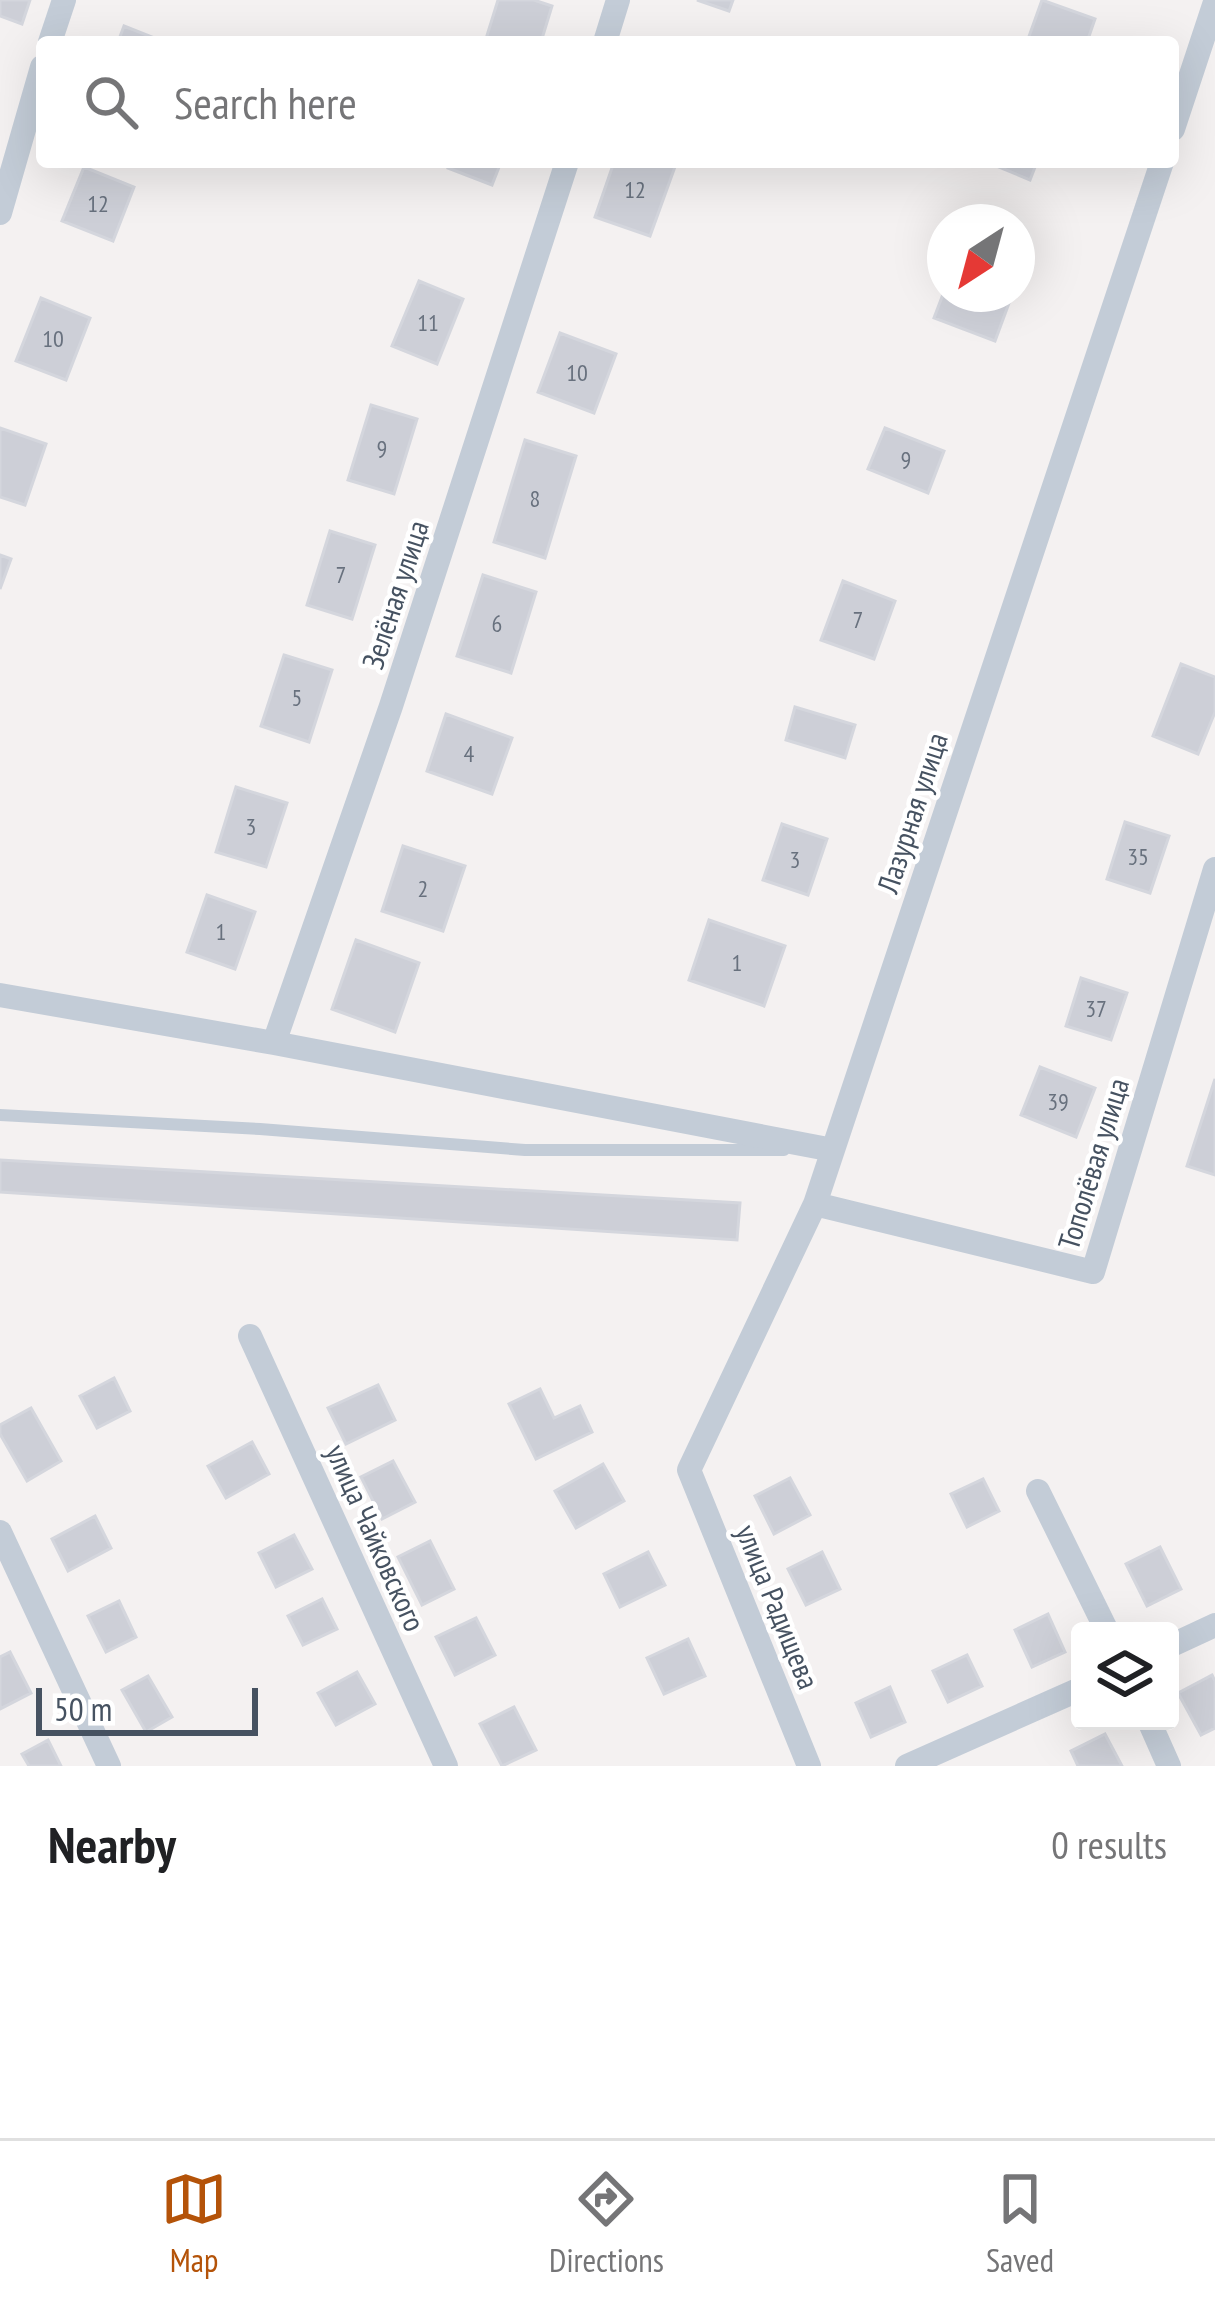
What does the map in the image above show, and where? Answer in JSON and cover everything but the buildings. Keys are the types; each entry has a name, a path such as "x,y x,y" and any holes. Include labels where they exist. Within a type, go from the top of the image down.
{"street":[{"path":"52,36 64,0"},
{"path":"607,36 618,0"},
{"path":"1179,114 1209,38 1215,2"},
{"path":"0,214 36,88"},
{"name":"Зелёная улица","path":"274,1043 392,706 565,168"},
{"name":"Лазурная улица","path":"688,1470 815,1204 1160,168"},
{"name":"Тополёвая улица","path":"815,1204 1093,1272 1215,869"},
{"path":"0,995 833,1150"},
{"name":"улица Чайковского","path":"250,1336 446,1766"},
{"name":"улица Радищева","path":"688,1470 809,1766"},
{"path":"1038,1492 1103,1622"},
{"path":"0,1532 109,1766"},
{"path":"1179,1642 1215,1624"},
{"path":"908,1766 1071,1693"},
{"path":"1153,1730 1169,1766"}],"lane":[{"path":"0,1114 525,1150 833,1150"}]}
